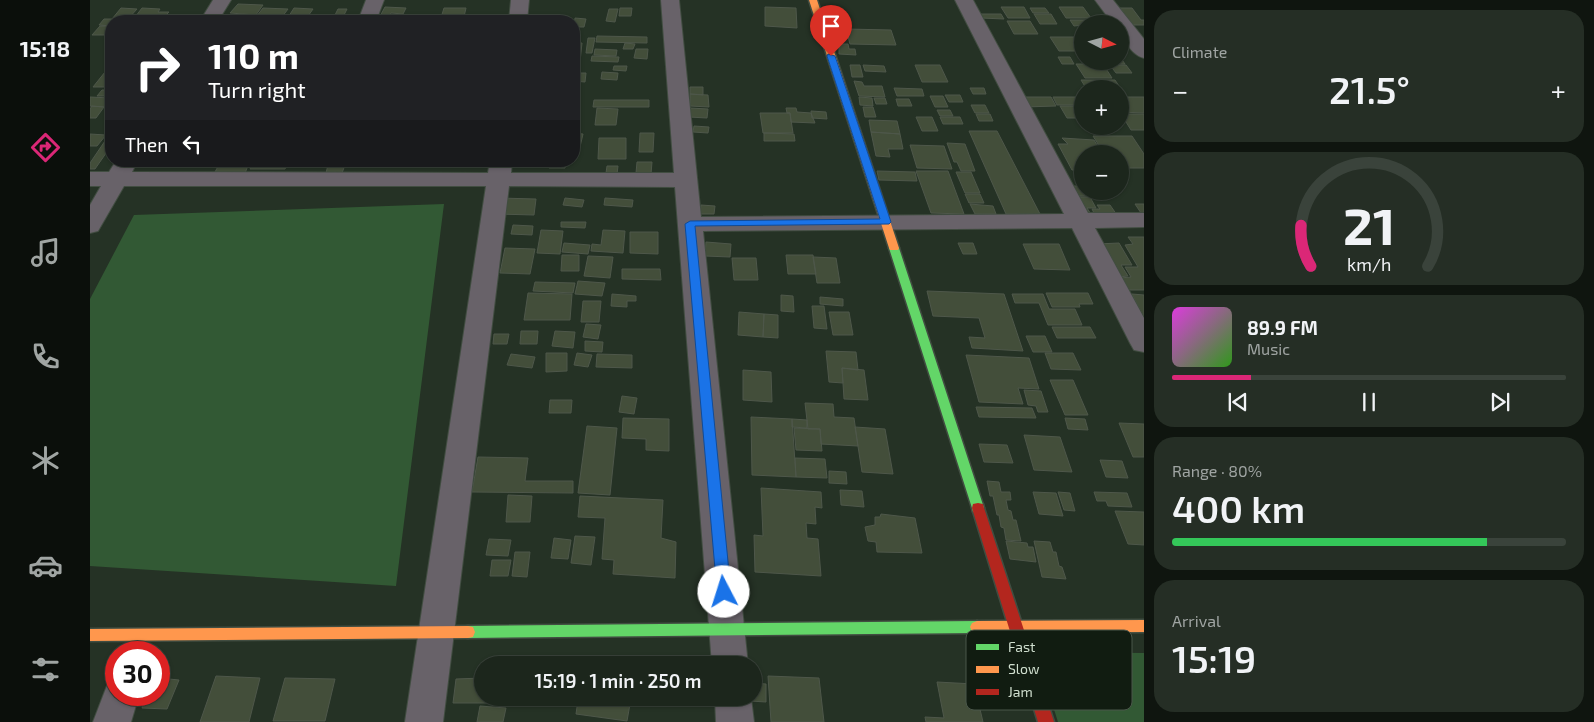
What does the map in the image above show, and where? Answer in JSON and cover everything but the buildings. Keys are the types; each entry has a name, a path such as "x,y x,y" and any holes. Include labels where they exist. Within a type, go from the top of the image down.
{"street":[{"path":"213,15 222,0"},
{"path":"369,15 375,0"},
{"path":"519,15 520,0"},
{"path":"670,0 729,656"},
{"path":"812,0 1018,628"},
{"path":"964,0 1144,344"},
{"path":"1104,0 1144,52"},
{"path":"90,179 122,170 500,170 686,180"},
{"path":"90,226 122,170"},
{"path":"424,722 438,632 500,170"},
{"path":"690,224 1144,220"},
{"path":"170,643 438,632 1144,626"},
{"path":"90,636 121,641"},
{"path":"112,722 117,706"},
{"path":"734,706 735,722"},
{"path":"1042,710 1046,722"}],"green space":[{"path":"444,204 396,586 90,566 90,299 134,215"},
{"path":"1132,653 1144,653 1144,722 1058,722 1054,710 1132,710"}],"traffic: fast":[{"path":"894,248 978,508"},
{"path":"468,632 977,627"}],"traffic: slow":[{"path":"813,0 894,248"},
{"path":"977,627 1144,626"},
{"path":"90,635 468,632"}],"traffic: jam":[{"path":"978,508 1017,630"},
{"path":"1042,710 1046,722"}],"route":[{"path":"724,592 690,224 886,222 831,56"}]}
